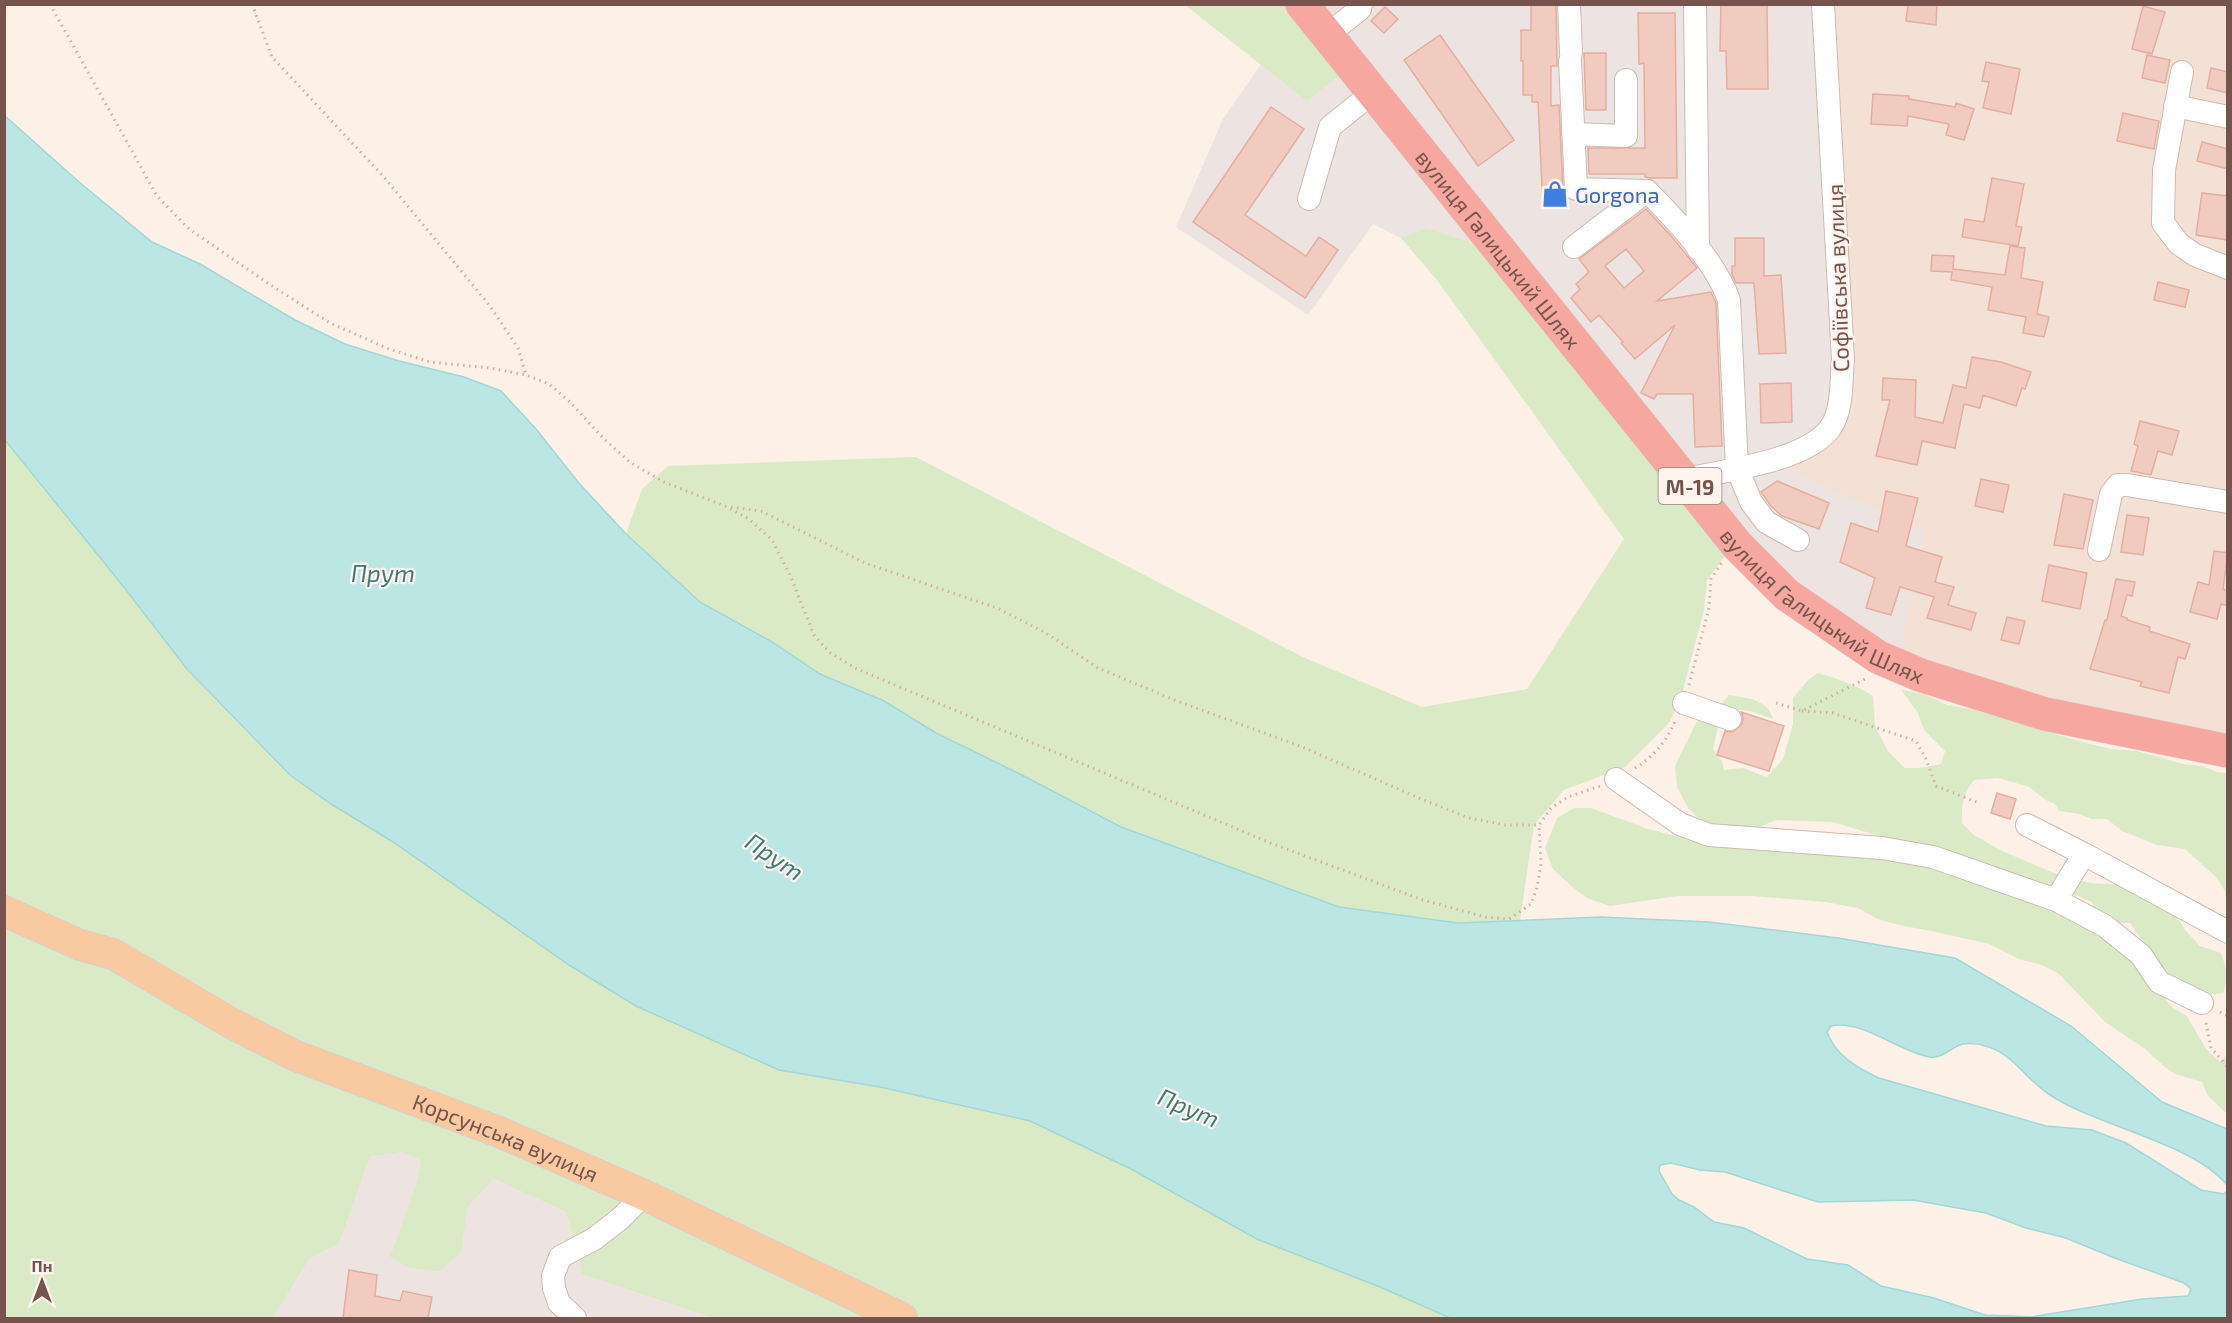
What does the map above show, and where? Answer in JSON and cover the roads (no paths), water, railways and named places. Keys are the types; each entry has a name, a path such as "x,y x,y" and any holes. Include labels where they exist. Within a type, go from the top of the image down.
{"highway":[{"name":"вулиця Галицький Шлях","path":"1302,4 1737,545 1787,595 1878,657 1920,675 2045,714 2228,751"}],"main road":[{"name":"Корсунська вулиця","path":"4,911 80,945 113,954 231,1023 296,1056 499,1132 644,1195 902,1318"}],"street":[{"path":"1326,35 1360,9 1361,4"},
{"path":"1569,4 1575,189 1647,191 1678,222 1724,284 1729,300 1737,468 1751,502 1766,522 1798,540"},
{"path":"1695,4 1698,249"},
{"name":"Софіївська вулиця","path":"1684,478 1737,468 1799,452 1831,428 1839,408 1843,348 1823,4"},
{"path":"2182,72 2164,170 2163,223 2179,244 2195,255 2228,268"},
{"path":"1573,134 1626,136 1626,80"},
{"path":"1309,199 1330,127 1372,93"},
{"path":"2175,106 2228,117"},
{"path":"1574,248 1647,191"},
{"path":"2099,550 2111,494 2118,485 2228,502"},
{"path":"1684,703 1730,719"},
{"path":"1616,779 1680,824 1709,835 1882,848 1933,856 2056,900 2105,926 2141,955 2158,982 2202,1003"},
{"path":"2027,825 2228,932"},
{"path":"2056,900 2084,854"},
{"path":"574,1318 558,1303 554,1288 553,1276 561,1257 594,1239 621,1218 644,1195"}],"water":[{"name":"Прут","path":"4,115 79,182 152,242 200,264 295,320 345,344 399,361 464,377 501,391 536,429 578,482 626,534 700,602 772,642 820,674 884,701 936,733 1121,827 1339,907 1458,923 1601,917 1709,922 1838,938 1955,958 2071,1026 2162,1102 2227,1129 2227,1185 2212,1170 2192,1158 2094,1117 2050,1095 2011,1060 1995,1049 1965,1044 1939,1056 1930,1057 1906,1049 1868,1031 1843,1025 1831,1026 1827,1032 1835,1047 1855,1065 1879,1078 2046,1126 2092,1130 2126,1143 2201,1190 2224,1194 2227,1191 2227,1318 1450,1318 1380,1287 1257,1239 1131,1169 1030,1121 880,1087 779,1070 636,1006 569,965 393,842 331,804 290,775 187,669 5,440","holes":["1671,1163 1700,1170 1725,1172 1818,1202 1913,1200 1986,1213 2026,1228 2066,1238 2184,1283 2191,1289 2188,1296 2142,1299 2031,1317 1985,1315 1934,1298 1881,1286 1848,1265 1807,1259 1744,1228 1714,1222 1672,1194 1659,1171 1660,1165"]}],"place":[{"name":"Gorgona","path":"1555,194"}]}
